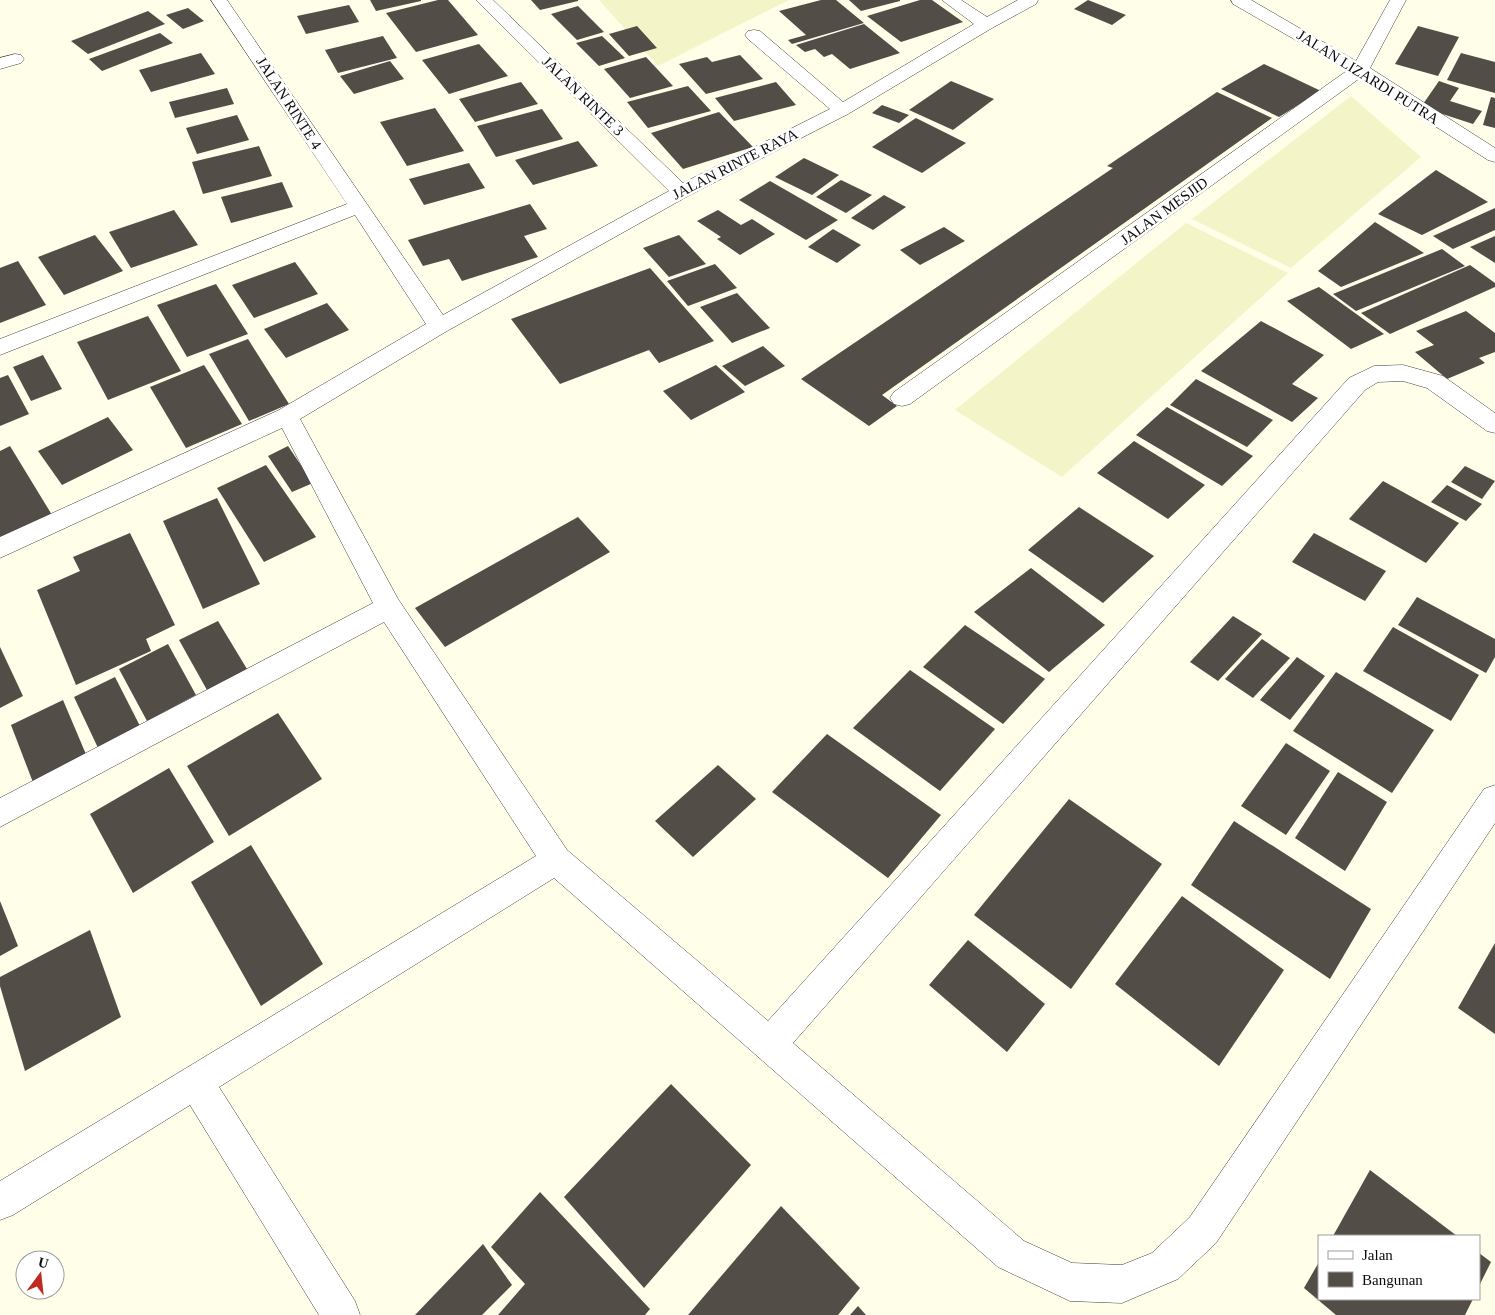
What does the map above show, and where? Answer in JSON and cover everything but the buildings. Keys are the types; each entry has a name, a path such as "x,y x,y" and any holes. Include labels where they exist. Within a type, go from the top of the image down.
{"street":[{"name":"JALAN RINTE 4","path":"219,0 248,40 439,326"},
{"name":"JALAN RINTE 3","path":"484,0 681,192"},
{"path":"950,0 986,24"},
{"name":"JALAN RINTE RAYA","path":"0,548 287,416 439,326 681,192 842,110 986,24 1030,0"},
{"name":"JALAN LIZARDI PUTRA","path":"1239,0 1360,70 1495,156"},
{"name":"JALAN MESJID","path":"902,398 1360,70 1398,0"},
{"path":"754,35 842,110"},
{"path":"0,346 358,207"},
{"path":"770,1044 1357,384 1374,374 1393,373 1403,373 1435,382 1495,425"},
{"path":"287,416 389,607 556,860 1011,1254 1070,1282 1122,1284 1165,1266 1203,1230 1495,798"},
{"path":"0,813 389,607"},
{"path":"0,1202 556,860"},
{"path":"196,1083 341,1315"}],"green space":[{"path":"599,0 789,0 658,66"},
{"path":"1351,96 1421,157 1291,268 1192,219"},
{"path":"1186,223 1288,273 1062,477 955,410"}]}
